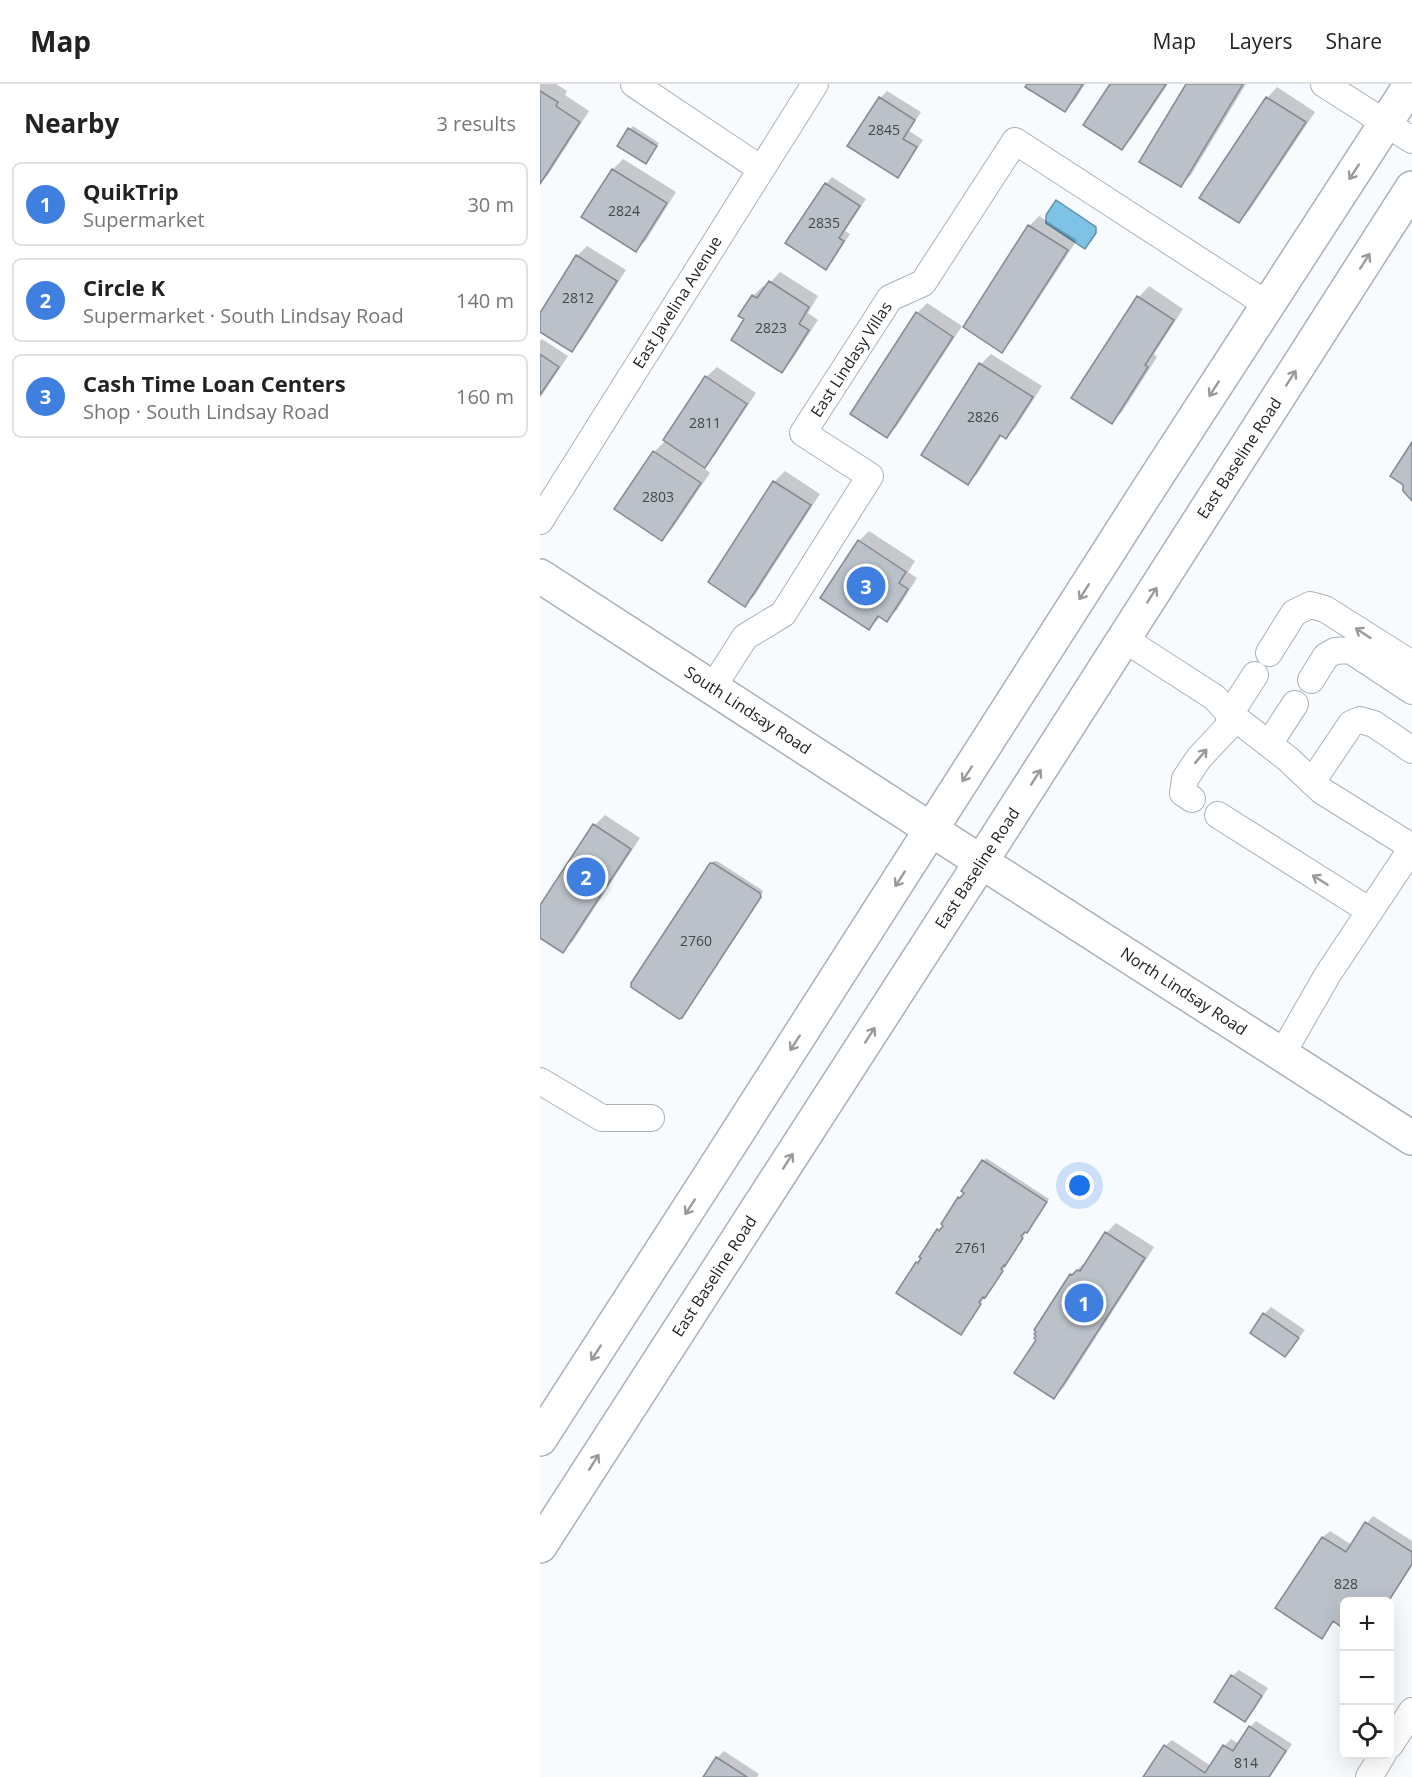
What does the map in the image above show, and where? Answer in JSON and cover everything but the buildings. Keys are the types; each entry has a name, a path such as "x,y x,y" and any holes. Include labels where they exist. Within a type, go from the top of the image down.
{"main road":[{"name":"East Baseline Road","path":"540,1546 956,845 1268,305 1399,132 1411,84"},
{"name":"East Baseline Road","path":"540,1439 956,845 1124,639 1412,188"},
{"name":"South Lindsay Road","path":"540,576 956,845"},
{"name":"North Lindsay Road","path":"956,845 1412,1138"}],"street":[{"path":"634,84 761,169"},
{"name":"East Javelina Avenue","path":"540,521 815,84"},
{"path":"1324,84 1399,132"},
{"name":"East Lindasy Villas","path":"712,687 745,637 783,614 870,476 803,433 890,298 923,283 1015,141 1268,305"},
{"path":"1269,653 1294,613 1310,605 1325,609 1412,664"},
{"path":"1124,639 1214,697 1230,714 1288,759 1322,791 1412,847 1328,974 1282,1054"},
{"path":"1311,680 1326,656 1344,649 1350,650 1412,691"},
{"path":"1192,799 1183,793 1185,778 1199,758 1228,727 1230,714 1255,675"},
{"path":"1269,744 1295,704"},
{"path":"1312,782 1351,724 1360,720 1374,724 1412,750"},
{"path":"1218,815 1370,911"},
{"path":"540,1081 602,1118 651,1118"},
{"path":"1394,1738 1412,1711"},
{"path":"1369,1777 1380,1759"}],"water":[{"path":"1056,200 1096,227 1096,233 1085,249 1046,223 1046,215"}],"place":[{"name":"Cash Time Loan Centers","path":"866,586"},
{"name":"Circle K","path":"586,877"},
{"name":"QuikTrip","path":"1084,1303"}]}
